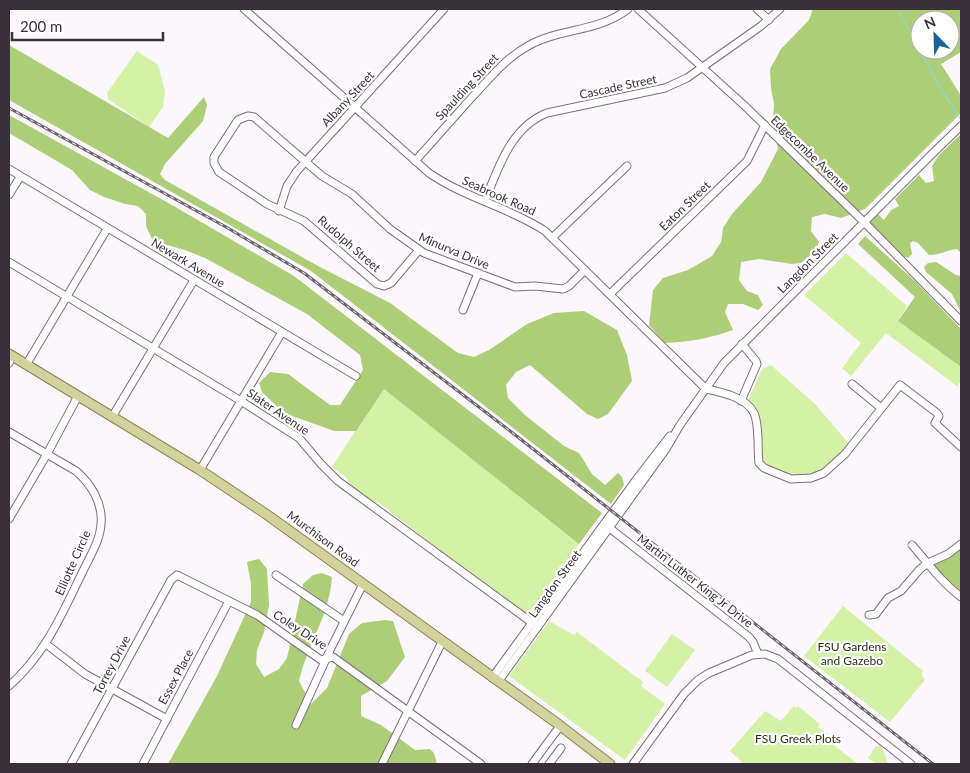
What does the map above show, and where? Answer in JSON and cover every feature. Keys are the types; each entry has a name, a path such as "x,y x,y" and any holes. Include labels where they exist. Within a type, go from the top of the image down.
{"main road":[{"name":"Murchison Road","path":"10,358 26,365 200,470 266,514 610,764"}],"street":[{"name":"Seabrook Road","path":"244,9 415,161 441,181 524,218 553,237 706,389 724,393 741,401"},
{"name":"Albany Street","path":"279,211 291,180 304,162 444,9"},
{"name":"Spaulding Street","path":"415,161 501,66 515,54 538,41 603,22 628,9"},
{"name":"Edgecombe Avenue","path":"638,9 765,125 961,321"},
{"path":"757,9 769,20"},
{"name":"Cascade Street","path":"485,201 499,165 515,138 524,128 538,118 547,113 665,88 681,82 769,20 780,9"},
{"name":"Minurva Drive","path":"279,211 219,172 214,163 216,154 238,120 244,117 251,116 257,119 304,162 330,182 352,194 390,229 419,250 515,287 535,286 560,290 569,286 585,270"},
{"name":"Eaton Street","path":"610,294 747,161 765,125"},
{"name":"Langdon Street","path":"495,680 607,526 662,445 680,424 724,364 961,126"},
{"path":"553,237 628,166"},
{"name":"Newark Avenue","path":"9,169 356,376"},
{"path":"9,195 20,177"},
{"name":"Rudolph Street","path":"279,211 304,221 380,286 391,283 419,250"},
{"path":"26,365 108,229"},
{"name":"Slater Avenue","path":"9,262 241,401 299,438 338,481 535,624"},
{"path":"463,310 478,273"},
{"path":"112,417 194,280"},
{"path":"200,470 282,332"},
{"path":"742,344 757,364 741,401 750,408 755,418 759,463 764,468 791,479 811,478 830,470 845,454 900,384 939,416 935,423 961,447"},
{"path":"852,384 881,408"},
{"path":"9,519 11,510 47,454 78,396"},
{"name":"Elliotte Circle","path":"9,432 76,471 84,478 96,498 101,518 100,532 96,545 55,630 46,644 9,686"},
{"name":"Martin Luther King Jr Drive","path":"607,526 749,638 753,642 758,654"},
{"path":"869,615 876,614 888,598 901,592 920,569 928,563 948,554 961,544"},
{"path":"912,546 944,583 961,596"},
{"path":"276,575 344,621"},
{"name":"Coley Drive","path":"174,577 180,576 257,615 321,660 333,657 481,764"},
{"name":"Torrey Drive","path":"71,764 174,577"},
{"path":"296,725 363,584"},
{"name":"Essex Place","path":"143,764 229,601"},
{"path":"382,764 442,642"},
{"path":"46,644 85,674 167,719"},
{"path":"633,764 693,684 709,674 758,654 765,654 778,659 911,764"},
{"path":"532,764 560,726"},
{"path":"549,764 561,748"}],"green space":[{"path":"813,9 961,9 960,53 960,10 910,10 910,60 948,60 941,64 960,94 961,113 865,209 841,218 825,214 812,217 811,231 819,242 815,251 801,263 792,264 759,259 741,262 739,280 747,291 758,295 763,305 758,310 743,304 728,304 725,312 733,330 700,339 665,343 649,325 653,290 663,278 688,270 712,256 721,242 723,228 732,214 761,182 778,149 773,119 774,104 770,69 781,49 809,20"},
{"path":"9,45 168,138 204,97 207,105 203,121 165,164 160,174 165,180 318,266 390,303 458,353 474,357 489,350 527,324 554,313 584,311 617,330 627,355 632,381 608,414 598,419 587,414 530,365 516,372 506,385 508,398 525,415 564,446 579,453 592,474 605,485 618,473 622,477 624,485 611,504 311,271 9,100"},
{"path":"137,51 158,65 165,91 163,107 149,127 108,99 107,93"},
{"path":"9,115 172,205 294,276 602,513 579,544 384,389 356,431 334,431 284,413 262,392 259,383 270,372 288,374 330,405 340,405 363,370 360,355 307,314 205,258 153,241 146,226 146,214 138,206 104,197 90,190 72,170 9,133"},
{"path":"961,134 961,253 957,249 929,255 918,243 913,241 910,243 912,254 908,258 902,256 870,223 878,214 884,220 891,210 899,206 895,199 919,175 926,183 934,181 932,166 939,155"},
{"path":"865,236 915,281 961,329 961,367 898,321 915,297 858,244"},
{"path":"846,253 907,306 898,321 961,367 961,381 957,386 886,333 851,376 842,368 861,343 804,295"},
{"path":"936,262 956,275 961,276 961,312 952,294 926,272 924,267 928,263"},
{"path":"771,365 815,404 851,446 830,469 798,480 759,463 755,418 746,405 762,369"},
{"path":"383,388 579,544 527,618 379,503 350,489 347,478 332,467"},
{"path":"961,543 961,597 928,563"},
{"path":"259,559 267,569 269,605 264,632 257,650 256,664 264,677 279,669 287,658 303,584 313,575 322,573 332,577 323,617 307,655 299,681 311,704 327,688 349,634 362,623 385,620 393,621 405,657 387,681 361,696 361,716 381,725 415,750 430,749 434,753 437,764 168,764 217,676 251,602 251,584 247,562"},
{"name":"FSU Gardens and Gazebo","path":"843,606 923,671 922,676 925,680 890,722 804,656"},
{"path":"549,621 574,635 577,632 643,682 641,686 665,704 625,760 509,676"},
{"path":"672,634 695,650 667,687 645,671"},
{"name":"FSU Greek Plots","path":"794,706 797,708 798,706 820,724 818,727 829,735 826,739 858,764 744,764 730,751 765,711 781,721"},
{"path":"878,744 882,747 888,764 876,764 868,758 876,746 878,747"}],"waterway":[{"path":"897,9 910,32"},
{"path":"925,60 939,86 961,120"}],"railway":[{"path":"9,108 226,227 304,273 514,434 933,764"}]}
